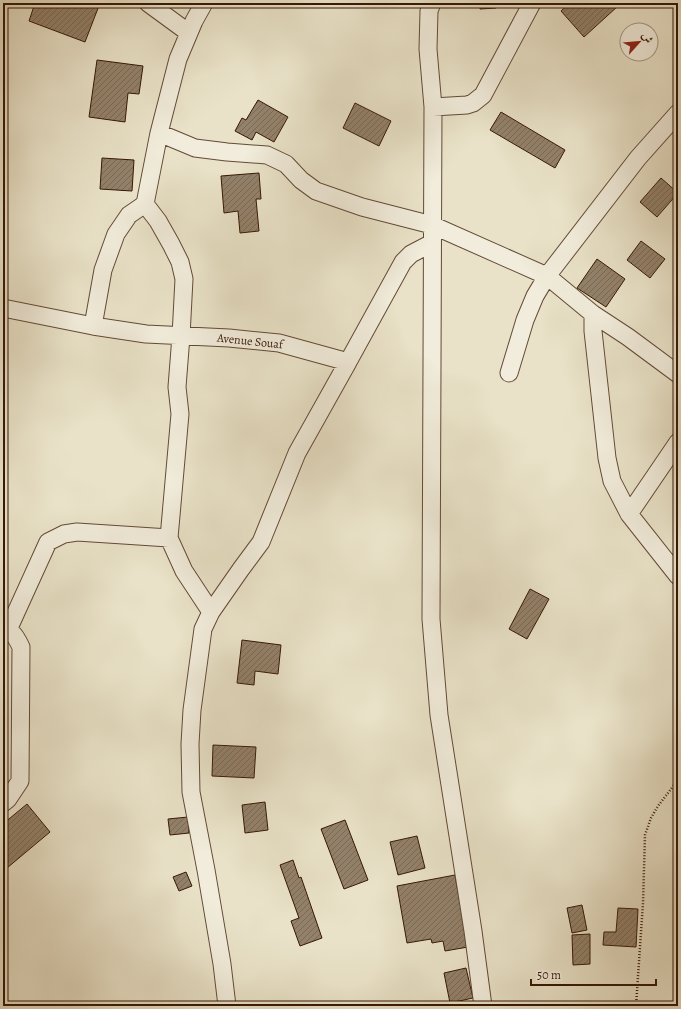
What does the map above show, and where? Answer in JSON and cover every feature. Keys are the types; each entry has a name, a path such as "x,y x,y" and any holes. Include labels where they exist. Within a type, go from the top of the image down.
{"street":[{"path":"148,3 189,33"},
{"path":"93,326 104,270 116,234 129,215 144,204 159,133 178,59 194,20 204,3"},
{"path":"433,107 467,105 473,103 483,95 532,3"},
{"path":"429,6 428,49 433,107 431,619 439,715 473,931 483,1006"},
{"path":"509,373 525,320 535,296 547,276 638,158 678,113"},
{"path":"159,133 195,148 267,155 286,164 301,180 316,191 362,207 432,225 547,276 593,314 628,337 678,374"},
{"path":"144,204 158,222 180,262 184,279 177,387 180,414 169,538 184,571 211,612"},
{"path":"227,1006 222,964 191,792 190,744 192,710 203,629 211,612 261,542 297,453 403,262 411,254 432,243"},
{"name":"Avenue Souaf","path":"3,308 93,326 146,334 279,342 348,362"},
{"path":"593,314 593,331 607,458 612,481 629,514 678,576"},
{"path":"629,514 678,442"},
{"path":"3,803 8,799 20,781 22,647 16,637 6,629 48,542 64,534 77,532 169,538"}],"path":[{"path":"636,1006 643,903 645,835 650,818 678,780"}],"building":[{"path":"35,3 100,3 85,42 29,21"},
{"path":"480,3 520,3 496,4 496,8 480,9"},
{"path":"570,3 615,3 618,6 584,37 561,11"},
{"path":"97,60 143,66 139,94 128,93 125,122 89,117"},
{"path":"258,100 288,117 274,142 256,132 252,140 235,131 242,118 246,120"},
{"path":"355,103 391,121 379,146 343,128"},
{"path":"501,112 565,150 555,168 490,130"},
{"path":"102,158 134,160 132,191 100,189"},
{"path":"259,173 261,199 256,199 259,231 240,233 238,211 224,213 221,176"},
{"path":"661,178 678,193 657,217 640,202"},
{"path":"641,241 665,259 650,278 627,260"},
{"path":"597,259 625,279 606,307 577,288"},
{"path":"530,589 549,599 527,639 509,629"},
{"path":"242,640 281,645 278,674 255,671 254,685 237,683"},
{"path":"213,745 256,747 254,778 212,776"},
{"path":"265,802 268,830 245,833 242,805"},
{"path":"27,804 50,832 7,868 3,863 3,824"},
{"path":"188,817 189,833 170,835 168,819"},
{"path":"345,820 368,880 344,889 321,829"},
{"path":"417,836 425,868 398,875 390,842"},
{"path":"293,860 299,878 301,877 322,938 300,946 291,921 299,918 280,865"},
{"path":"186,872 192,886 179,891 173,877"},
{"path":"455,875 468,947 445,951 443,941 432,943 431,939 407,943 397,886"},
{"path":"582,905 587,930 572,933 567,908"},
{"path":"618,908 638,909 636,947 603,945 604,932 616,932"},
{"path":"590,934 590,964 573,965 572,935"},
{"path":"466,968 473,998 450,1003 444,973"},
{"path":"539,1004 602,1004 602,1006 539,1006"}]}
